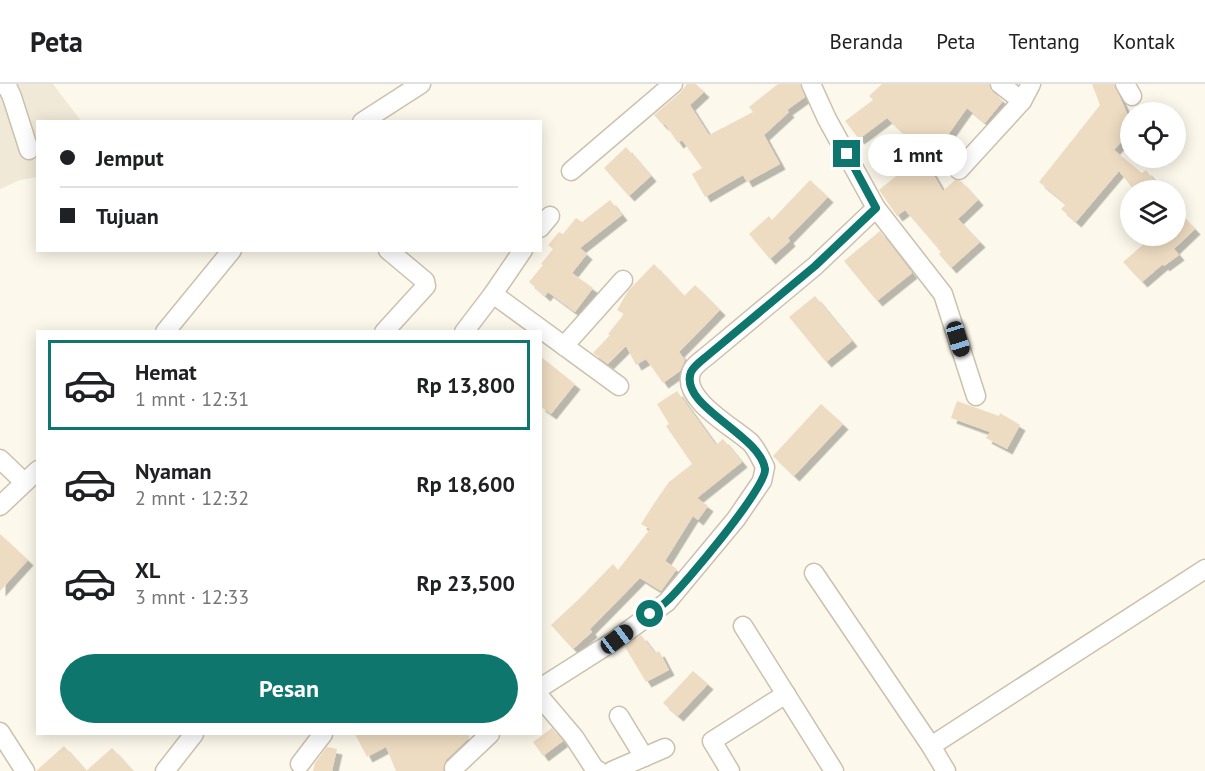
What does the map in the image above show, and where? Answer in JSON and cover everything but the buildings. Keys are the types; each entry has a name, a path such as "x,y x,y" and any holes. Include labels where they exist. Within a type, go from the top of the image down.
{"street":[{"path":"1,84 8,88 12,97 29,150"},
{"path":"365,120 421,84"},
{"path":"570,171 673,84"},
{"path":"811,84 827,119 876,208 944,294 976,396"},
{"path":"1000,84 1023,101"},
{"path":"959,170 1023,101 1030,84"},
{"path":"542,687 617,639 667,602 736,519 762,481 765,467 752,444 702,403 691,389 690,375 693,368 815,266 876,208"},
{"path":"167,330 230,252"},
{"path":"386,330 426,286 425,280 390,252"},
{"path":"466,330 493,294 514,254"},
{"path":"564,346 624,280"},
{"path":"493,294 619,386"},
{"path":"0,459 24,483"},
{"path":"0,506 36,472"},
{"path":"931,746 1205,569"},
{"path":"814,573 946,771"},
{"path":"744,626 834,771"},
{"path":"730,771 712,741 786,694"},
{"path":"542,699 574,737 594,768 599,771"},
{"path":"619,716 644,758"},
{"path":"0,732 25,771"},
{"path":"165,771 193,735"},
{"path":"300,764 322,735"},
{"path":"454,768 489,735"},
{"path":"612,771 665,748"}],"shaded area":[{"path":"0,84 53,84 80,120 36,120 36,177 20,180 0,189"}],"route":[{"path":"650,614 667,602 683,584 736,519 765,474 765,467 752,444 702,403 691,389 690,375 693,368 815,266 876,208 847,154"}]}
